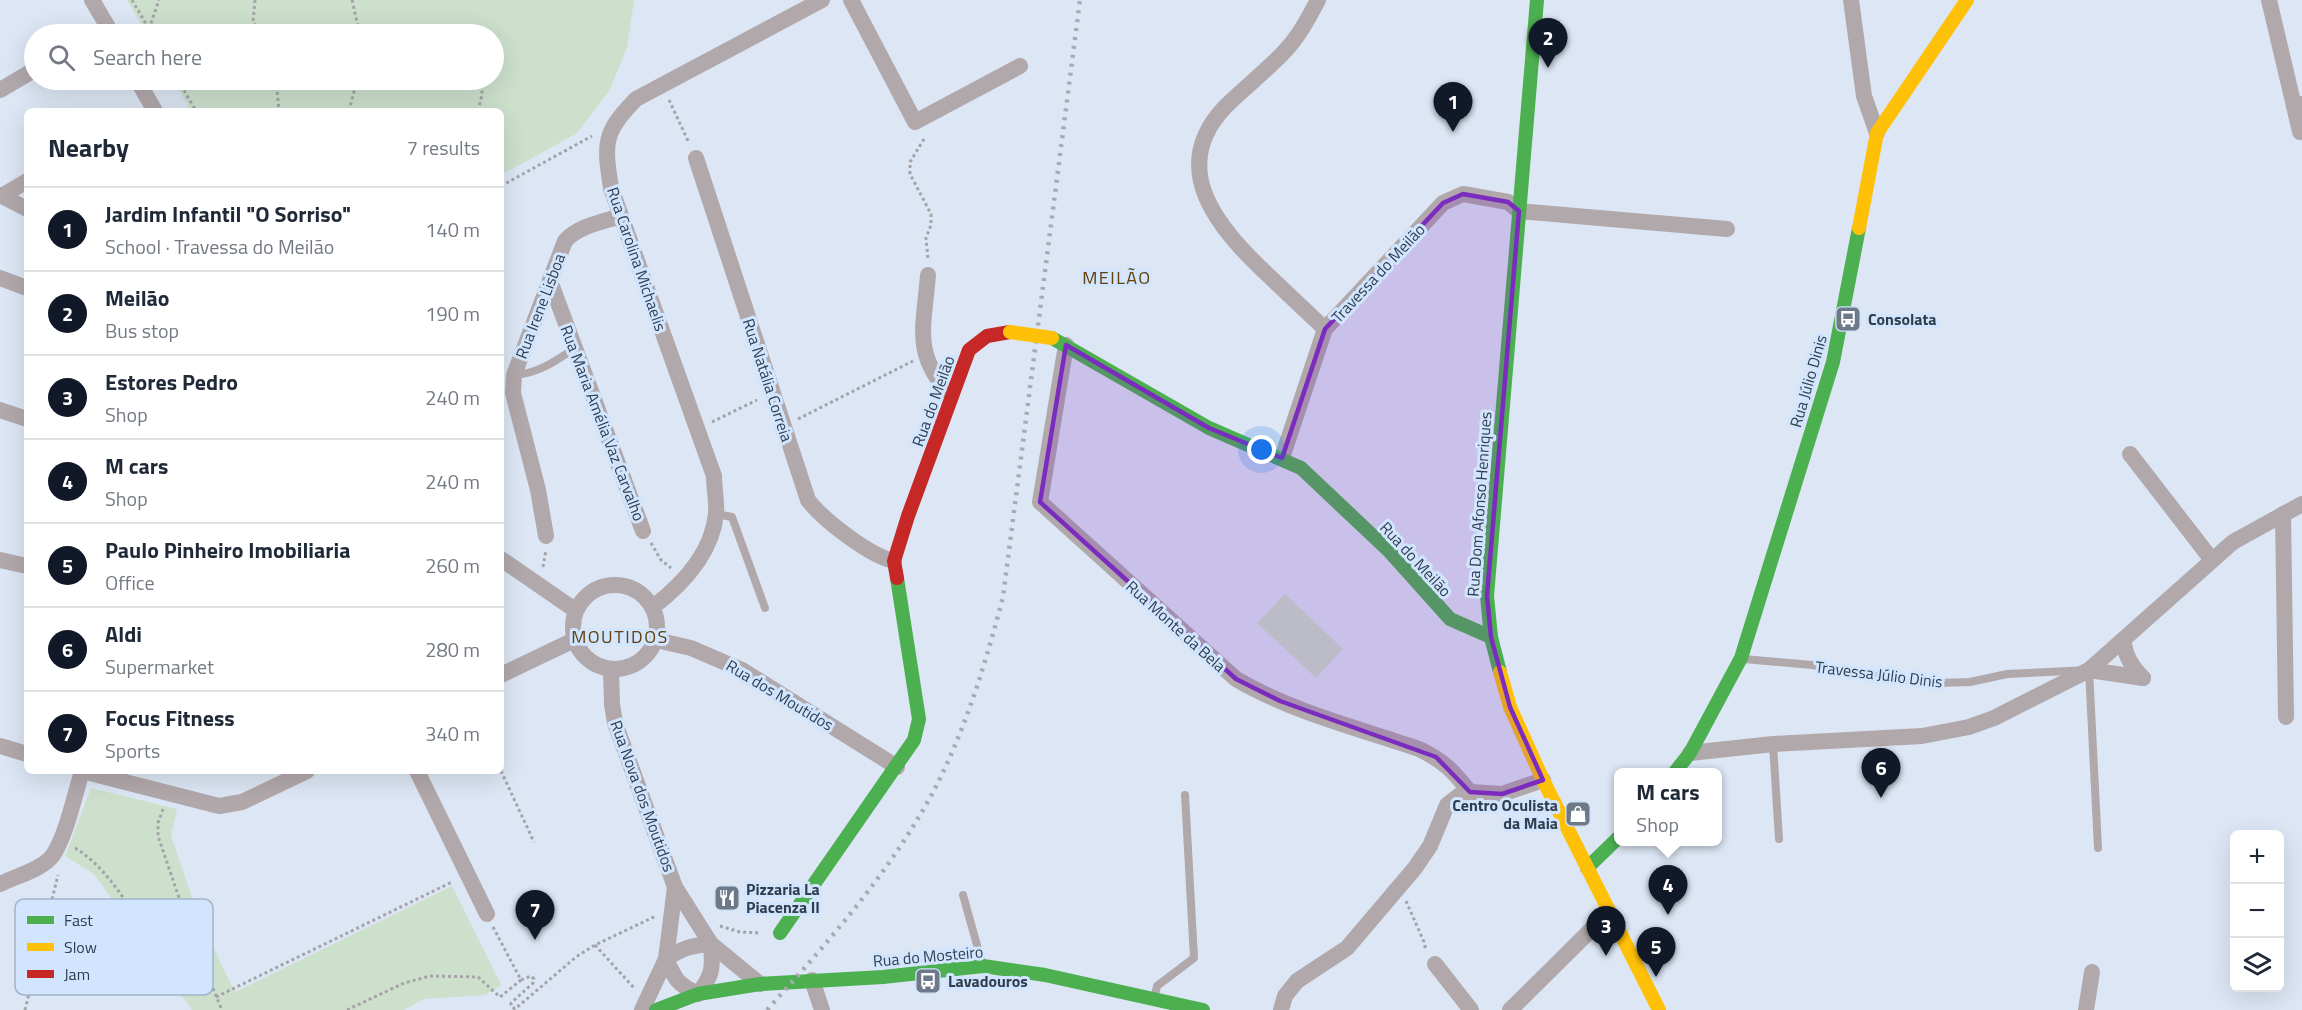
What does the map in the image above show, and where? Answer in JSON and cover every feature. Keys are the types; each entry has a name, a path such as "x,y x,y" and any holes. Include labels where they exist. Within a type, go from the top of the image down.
{"main road":[{"name":"Rua Dom Afonso Henriques","path":"1537,0 1487,596 1491,637 1510,707 1543,780 1659,1010"},
{"name":"Rua Júlio Dinis","path":"1678,768 1690,753 1741,658 1833,362 1877,133 1966,0"},
{"name":"Rua do Meilão","path":"780,933 914,740 919,719 894,561 951,395 969,350 987,336 1010,332 1059,341 1209,428 1282,458 1300,468 1390,552 1450,619 1491,637"},
{"path":"1587,868 1614,841"},
{"name":"Rua do Mosteiro","path":"648,1008 698,994 760,984 883,977 983,966 1018,969 1203,1010"}],"street":[{"path":"92,0 106,24"},
{"name":"Rua Carolina Michaelis","path":"653,607 677,589 707,547 716,514 714,476 611,188 606,148 617,122 636,99 822,0"},
{"path":"851,0 915,122 1020,66"},
{"path":"1318,0 1302,28 1284,52 1224,108 1203,140 1198,161 1202,189 1215,216 1231,239 1325,330"},
{"path":"1851,0 1864,96 1877,133"},
{"path":"2269,0 2298,105 2300,132 2302,131"},
{"path":"0,90 24,76"},
{"path":"143,90 153,108"},
{"name":"Rua Natália Correia","path":"696,158 808,500 818,513 874,554 894,561"},
{"path":"1,196 24,184"},
{"name":"Travessa do Meilão","path":"1282,458 1325,330 1443,202 1462,194 1508,202 1519,211 1727,229"},
{"path":"1,196 24,208"},
{"name":"Rua Irene Lisboa","path":"546,536 538,490 513,393 514,375 565,241 572,233 621,216"},
{"path":"928,275 923,332 925,355 929,368 951,395"},
{"path":"0,278 24,287"},
{"name":"Rua Maria Amélia Vaz Carvalho","path":"550,281 644,531"},
{"name":"Rua Monte da Bela","path":"1059,341 1040,501 1236,679 1280,701 1436,757 1450,767 1470,792"},
{"path":"0,410 24,418"},
{"path":"2130,454 2212,560"},
{"path":"1690,753 1773,744 1922,736 1969,727 2014,709 2089,670 2233,542 2302,504"},
{"path":"2283,514 2286,717"},
{"path":"0,560 24,565"},
{"path":"504,561 575,610"},
{"path":"620,586 633,589 644,596 653,607 658,629 656,640 643,659 634,665 611,669 591,660 581,652 574,640 572,622 575,610 594,592 606,587 620,586"},
{"path":"504,674 574,640"},
{"name":"Rua dos Moutidos","path":"656,640 691,648 742,670 897,767"},
{"name":"Travessa Júlio Dinis","path":"2089,670 2143,678 2126,656 2123,640"},
{"name":"Rua Nova dos Moutidos","path":"611,669 615,723 675,887 711,944 760,984"},
{"path":"0,746 24,753"},
{"path":"0,884 38,867 52,856 60,839 81,774"},
{"path":"94,774 219,806 243,802 301,774"},
{"path":"418,774 487,914"},
{"path":"1281,1010 1285,996 1297,981 1347,948 1415,868 1430,846 1447,805 1461,794 1470,792 1502,794 1543,780"},
{"name":"Rua Nova dos Moutidos","path":"648,1008 666,959 675,887"},
{"path":"1510,1010 1609,912"},
{"path":"711,944 712,968 709,979 698,994 683,987 676,980 666,959 681,948 711,944"},
{"path":"1435,964 1472,1010"},
{"path":"2086,1010 2092,972"},
{"path":"812,980 822,1010"}],"lane":[{"path":"514,375 529,374 541,369 575,348"},
{"path":"716,514 732,517 765,608"},
{"name":"Travessa Júlio Dinis","path":"1741,658 1812,665 1885,678 1938,683 1970,682 2007,674 2089,670"},
{"path":"2089,670 2098,849"},
{"path":"1773,744 1779,839"},
{"path":"1155,998 1157,986 1194,958 1185,795"},
{"path":"963,895 983,966"}],"path":[{"path":"132,0 146,24"},
{"path":"151,24 159,0"},
{"path":"254,24 255,0"},
{"path":"352,0 358,24"},
{"path":"662,84 696,158"},
{"path":"184,90 194,108"},
{"path":"277,90 279,108"},
{"path":"350,108 354,90"},
{"path":"479,108 482,90"},
{"path":"504,184 617,122"},
{"path":"924,139 910,162 910,174 931,214 931,225 926,238 928,275"},
{"path":"783,427 925,355"},
{"path":"697,429 772,393"},
{"path":"644,531 661,560 685,580"},
{"path":"536,585 545,562 546,536"},
{"path":"502,774 534,842"},
{"path":"168,793 158,823 158,836 179,899"},
{"path":"60,839 91,858 124,899"},
{"path":"52,856 57,867 58,878 53,899"},
{"path":"216,997 467,874"},
{"path":"1396,888 1408,904 1427,955 1435,964"},
{"path":"347,1010 395,986 424,976 478,977 500,997 520,980 531,976 534,981 511,1003 515,1009 576,957 595,945 659,915 672,912"},
{"path":"713,923 740,932 780,933"},
{"path":"496,932 520,980"},
{"path":"595,945 648,1008"},
{"path":"213,990 222,1010"},
{"path":"25,1010 29,995"}],"highlighted area":[{"path":"1463,194 1508,202 1519,211 1487,596 1491,637 1510,707 1543,780 1502,794 1470,792 1436,757 1280,701 1236,679 1040,502 1066,345 1209,428 1282,458 1325,329 1443,203"}],"green space":[{"path":"127,0 634,0 627,48 609,91 576,134 504,173 504,108 189,108 179,90 504,90 504,24 141,24"},
{"path":"1285,594 1343,649 1316,678 1257,623"},
{"path":"91,788 177,809 171,836 193,899 112,899 94,874 65,856"},
{"path":"452,886 501,985 485,995 424,999 404,1010 192,1010 181,995 213,995 213,947 235,992"}],"railway":[{"path":"767,1010 856,907 915,824 944,771 981,673 1003,597 1080,0"}],"traffic: fast":[{"path":"1500,672 1491,637 1487,596 1537,0"},
{"path":"1678,768 1690,753 1741,658 1833,362 1859,228"},
{"path":"1052,338 1209,428 1301,468 1390,552 1450,619 1491,637"},
{"path":"780,933 914,740 919,719 897,578"},
{"path":"1587,868 1614,842"},
{"path":"656,1010 698,994 760,984 883,977 983,966 1045,975 1203,1010"}],"traffic: slow":[{"path":"1859,228 1877,133 1967,0"},
{"path":"1010,332 1052,338"},
{"path":"1500,672 1510,707 1543,780 1659,1010"}],"traffic: jam":[{"path":"897,578 894,561 908,516 969,350 987,336 1010,332"}],"place":[{"name":"Meilão","path":"1548,68"},
{"name":"Jardim Infantil \"O Sorriso\"","path":"1453,132"},
{"name":"Consolata","path":"1848,319"},
{"name":"Aldi","path":"1881,798"},
{"name":"Centro Oculista da Maia","path":"1578,814"},
{"name":"Pizzaria La Piacenza II","path":"727,898"},
{"name":"M cars","path":"1668,915"},
{"name":"Focus Fitness","path":"535,940"},
{"name":"Estores Pedro","path":"1606,956"},
{"name":"Paulo Pinheiro Imobiliaria","path":"1656,977"},
{"name":"Lavadouros","path":"928,981"}],"district":[{"name":"MEILÃO","path":"1117,278"},
{"name":"MOUTIDOS","path":"620,637"}]}
